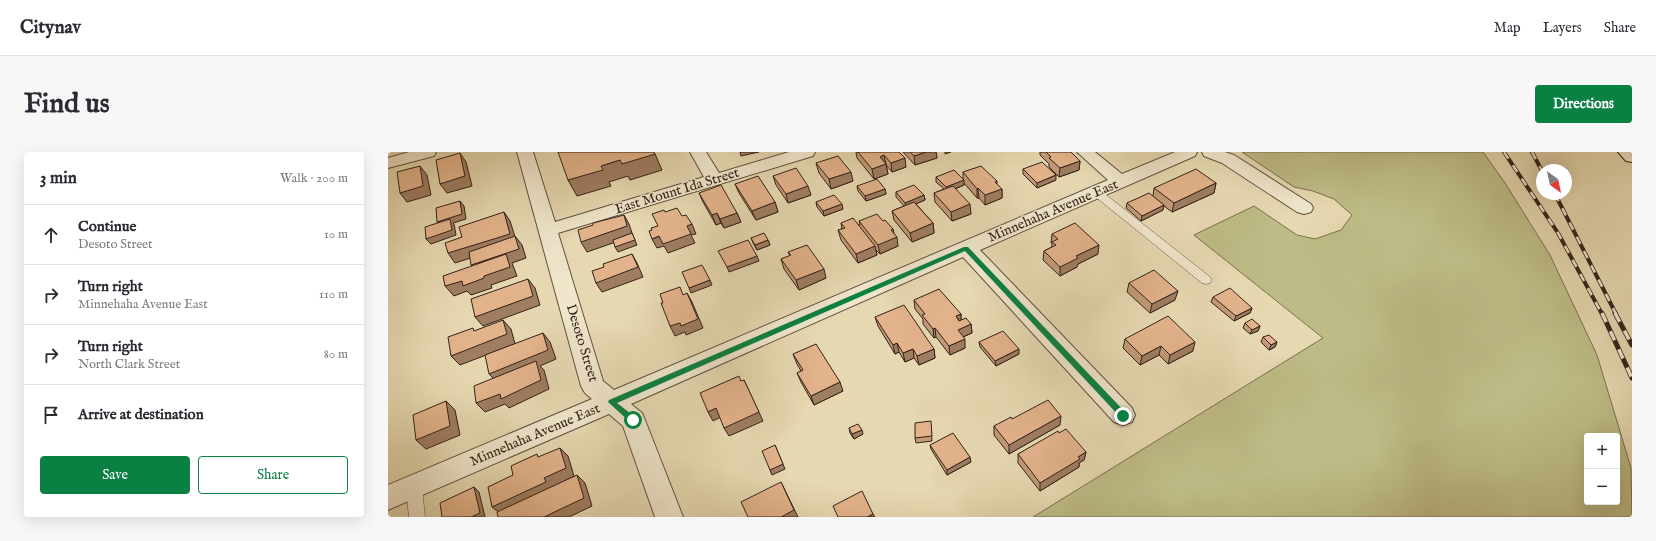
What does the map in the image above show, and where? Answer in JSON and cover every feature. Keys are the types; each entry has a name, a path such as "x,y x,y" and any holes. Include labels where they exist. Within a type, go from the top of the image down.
{"street":[{"path":"388,163 428,152"},
{"name":"Desoto Street","path":"525,152 593,386 633,420 669,517"},
{"path":"698,152 714,180"},
{"name":"East Mount Ida Street","path":"548,230 807,152"},
{"path":"1085,152 1120,181"},
{"name":"Minnehaha Avenue East","path":"388,498 1189,152"},
{"path":"1210,152 1228,159 1304,208"},
{"path":"1626,152 1632,157"},
{"path":"966,248 1123,416"}],"lane":[{"path":"1096,192 1206,280"},
{"path":"414,488 416,517"}],"shaded area":[{"path":"1242,152 1483,152 1505,183 1550,255 1597,355 1631,468 1632,517 1033,517 1323,338 1194,235 1254,206 1297,235 1315,239 1341,230 1352,215 1334,199 1313,191 1294,187"}],"building":[{"path":"558,152 654,152 655,154 622,164 620,160 601,166 603,170 568,180"},
{"path":"858,152 899,152 905,158 891,163 884,155 880,157 886,164 872,169"},
{"path":"910,152 926,152 914,156"},
{"path":"1046,152 1071,152 1080,161 1060,168 1049,158 1051,157"},
{"path":"460,153 465,176 440,184 436,160"},
{"path":"838,156 851,172 829,179 816,163"},
{"path":"1042,162 1056,175 1037,183 1023,169"},
{"path":"420,166 423,186 400,193 397,172"},
{"path":"981,166 997,181 995,182 1002,189 985,195 978,188 977,189 963,172"},
{"path":"796,168 808,186 786,194 773,176"},
{"path":"1196,169 1216,183 1174,203 1154,188"},
{"path":"954,170 964,180 946,187 936,177"},
{"path":"758,176 775,202 752,211 735,184"},
{"path":"877,179 885,189 865,196 857,186"},
{"path":"721,185 737,213 720,219 717,213 712,215 699,193"},
{"path":"914,185 924,195 905,203 896,192"},
{"path":"953,186 970,204 951,212 934,193"},
{"path":"1149,193 1164,205 1142,216 1127,203"},
{"path":"834,195 842,204 823,211 816,202"},
{"path":"460,201 462,214 437,222 436,208"},
{"path":"914,202 933,223 910,233 892,211"},
{"path":"677,208 682,216 686,215 692,224 687,226 691,234 663,244 659,236 652,239 649,231 652,230 651,228 658,226 652,214"},
{"path":"504,212 510,234 448,253 445,243 462,237 459,227"},
{"path":"877,214 893,229 891,230 897,237 878,245 859,221"},
{"path":"624,215 627,226 581,242 578,230 593,225 593,223"},
{"path":"853,218 875,246 856,254 838,230 845,228 841,223"},
{"path":"450,219 452,230 426,239 425,227"},
{"path":"1075,223 1099,245 1076,256 1078,258 1060,267 1044,251 1056,245 1052,242 1058,239 1052,234"},
{"path":"632,233 635,240 615,247 613,240"},
{"path":"764,233 768,240 755,245 751,238"},
{"path":"515,236 519,249 471,265 469,252"},
{"path":"748,240 757,256 727,267 718,251"},
{"path":"807,245 824,269 796,280 781,259 791,255 788,252"},
{"path":"506,254 510,267 484,276 484,278 463,286 462,281 445,286 443,276"},
{"path":"632,254 638,267 596,283 592,271 604,267 603,264"},
{"path":"702,265 710,280 689,288 682,272"},
{"path":"1154,270 1178,291 1152,304 1129,283"},
{"path":"528,279 533,296 475,317 471,299"},
{"path":"680,287 683,295 687,293 698,319 681,326 680,323 670,326 661,303 663,303 660,294"},
{"path":"1230,288 1252,308 1236,316 1213,297"},
{"path":"939,289 961,314 956,316 959,321 966,318 971,324 958,330 965,339 949,346 935,328 933,329 922,315 925,314 914,300"},
{"path":"904,305 934,349 917,356 913,349 903,353 897,343 893,345 875,317"},
{"path":"1168,316 1195,342 1170,355 1161,346 1142,356 1125,339"},
{"path":"1252,319 1260,326 1252,330 1245,323"},
{"path":"503,320 507,334 451,356 448,337 473,328 474,331"},
{"path":"1003,331 1019,349 995,361 979,342"},
{"path":"543,333 548,350 489,374 485,355"},
{"path":"1269,335 1277,342 1271,345 1263,337"},
{"path":"816,344 840,382 811,396 797,373 803,370 793,354"},
{"path":"536,361 541,380 501,399 500,394 476,403 474,386"},
{"path":"739,376 741,381 744,380 759,412 724,428 716,408 708,412 700,393"},
{"path":"1048,400 1061,416 1009,445 994,426 1011,417 1012,419"},
{"path":"446,401 450,426 416,440 413,415"},
{"path":"931,421 932,436 915,438 915,423"},
{"path":"858,424 862,430 852,434 849,428"},
{"path":"1066,429 1086,452 1078,457 1080,459 1040,483 1018,454 1058,431 1059,433"},
{"path":"953,433 970,457 947,470 930,445"},
{"path":"775,445 783,464 770,470 762,451"},
{"path":"560,448 566,468 544,478 546,482 492,507 488,487 513,475 511,466 537,454 538,457"},
{"path":"577,475 584,498 544,517 498,517 497,512"},
{"path":"781,482 794,510 781,517 748,517 741,502"},
{"path":"474,487 480,513 471,517 442,517 440,503"},
{"path":"862,491 873,514 867,517 838,517 833,506"}],"railway":[{"path":"1504,152 1558,233 1602,314"},
{"path":"1532,152 1538,164"},
{"path":"1558,200 1616,314"},
{"path":"1602,313 1632,378"},
{"path":"1615,313 1632,345"}],"route":[{"path":"633,420 611,402 966,248 1123,416"}]}
